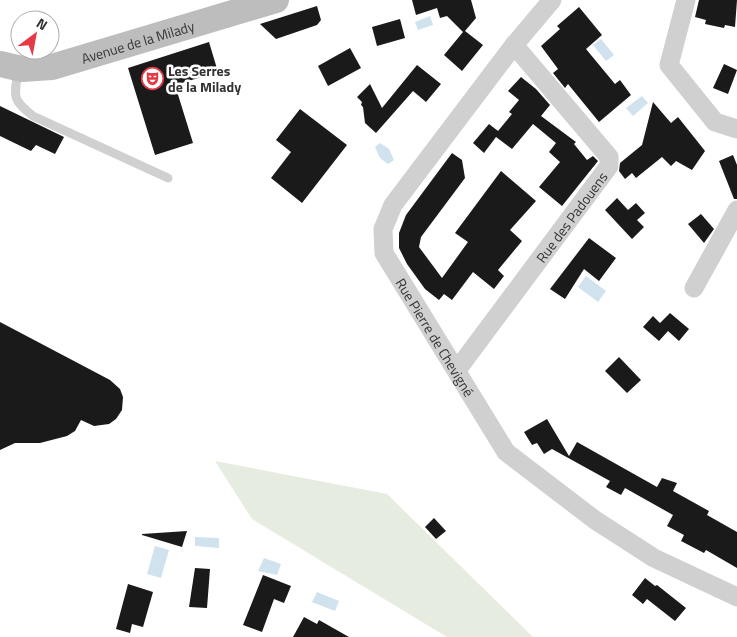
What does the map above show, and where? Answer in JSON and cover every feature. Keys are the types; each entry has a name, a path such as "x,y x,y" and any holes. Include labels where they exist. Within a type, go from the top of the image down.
{"main road":[{"name":"Avenue de la Milady","path":"9,66 52,67 276,0"}],"street":[{"name":"Rue Pierre de Chevigné","path":"552,0 514,45 412,176 393,204 383,228 384,253 506,452 594,520 654,558 737,597"},
{"path":"686,0 669,65 715,122 737,129"},
{"name":"Rue des Padouens","path":"457,370 609,166 609,156 514,45"},
{"path":"694,288 737,210"}],"lane":[{"path":"9,66 18,104 33,116 168,178"}],"shaded area":[{"path":"215,461 387,494 533,637 447,637 252,519"}],"water":[{"path":"430,16 433,25 418,30 415,22"},
{"path":"601,39 614,55 606,61 593,45"},
{"path":"642,96 648,103 633,116 626,108"},
{"path":"380,143 389,149 394,160 388,164 380,158 375,147"},
{"path":"586,276 606,291 598,302 578,287"},
{"path":"195,537 219,538 219,548 195,546"},
{"path":"155,546 169,550 161,578 147,574"},
{"path":"264,558 281,564 277,575 258,571"},
{"path":"317,592 339,601 335,611 312,602"}],"building":[{"path":"412,0 471,0 476,18 465,31 483,45 462,71 444,55 463,32 447,16 440,18 437,8 416,15"},
{"path":"699,0 737,0 735,27 725,25 724,28 705,24 706,20 695,17"},
{"path":"317,6 321,20 317,25 276,39 260,24"},
{"path":"579,7 602,35 586,49 615,84 620,80 631,95 599,122 568,84 565,88 553,73 558,69 541,46 560,29 557,26"},
{"path":"400,19 405,38 377,46 372,27"},
{"path":"209,42 218,72 175,85 193,143 155,155 128,68"},
{"path":"350,48 361,68 328,86 318,66"},
{"path":"724,64 737,70 728,94 713,88"},
{"path":"417,65 441,84 426,102 413,91 376,133 365,123 362,102 357,97 370,84 382,108"},
{"path":"521,77 536,89 550,105 541,116 576,142 574,144 587,160 593,156 598,161 562,206 539,187 560,162 549,152 556,143 533,124 512,149 496,137 484,153 473,143 489,124 498,131 512,114 509,112 519,100 508,91"},
{"path":"653,102 671,123 678,117 705,151 692,170 676,161 671,166 662,157 636,178 632,173 625,179 619,171 620,163 642,145"},
{"path":"0,106 64,137 55,154 36,145 31,151 0,136"},
{"path":"300,109 347,145 302,203 271,178 291,152 276,140"},
{"path":"452,153 462,160 465,178 421,237 419,247 442,278 468,242 455,233 501,171 536,201 510,230 522,241 498,270 504,276 494,289 473,272 452,300 444,294 439,300 425,289 407,264 399,248 399,233 406,215"},
{"path":"733,155 737,165 737,199 734,199 719,161"},
{"path":"617,198 628,210 636,203 645,213 637,220 644,227 632,239 605,210"},
{"path":"701,214 714,229 704,243 688,224"},
{"path":"589,238 616,258 599,281 584,269 565,299 550,289"},
{"path":"670,313 689,329 679,341 668,331 659,341 643,327 653,316 660,323"},
{"path":"0,322 110,380 120,389 123,397 122,410 116,419 109,424 94,426 81,420 75,431 67,436 40,443 15,443 0,450"},
{"path":"619,357 641,380 627,393 605,371"},
{"path":"547,419 569,456 577,442 657,487 662,478 677,483 673,491 709,511 707,515 737,532 737,568 706,550 704,553 681,541 684,535 667,526 673,515 625,488 621,495 606,487 610,481 552,449 544,454 537,443 532,445 524,432"},
{"path":"434,518 446,531 436,539 425,527"},
{"path":"187,531 182,547 142,535 142,534"},
{"path":"195,568 210,569 207,608 189,607"},
{"path":"263,575 291,586 284,603 274,599 262,632 243,625"},
{"path":"645,578 686,608 675,621 647,599 643,604 632,595"},
{"path":"128,584 153,592 143,627 132,624 130,633 116,629"},
{"path":"304,617 317,624 319,620 349,637 293,637"}],"place":[{"name":"Les Serres de la Milady","path":"152,78"}]}
